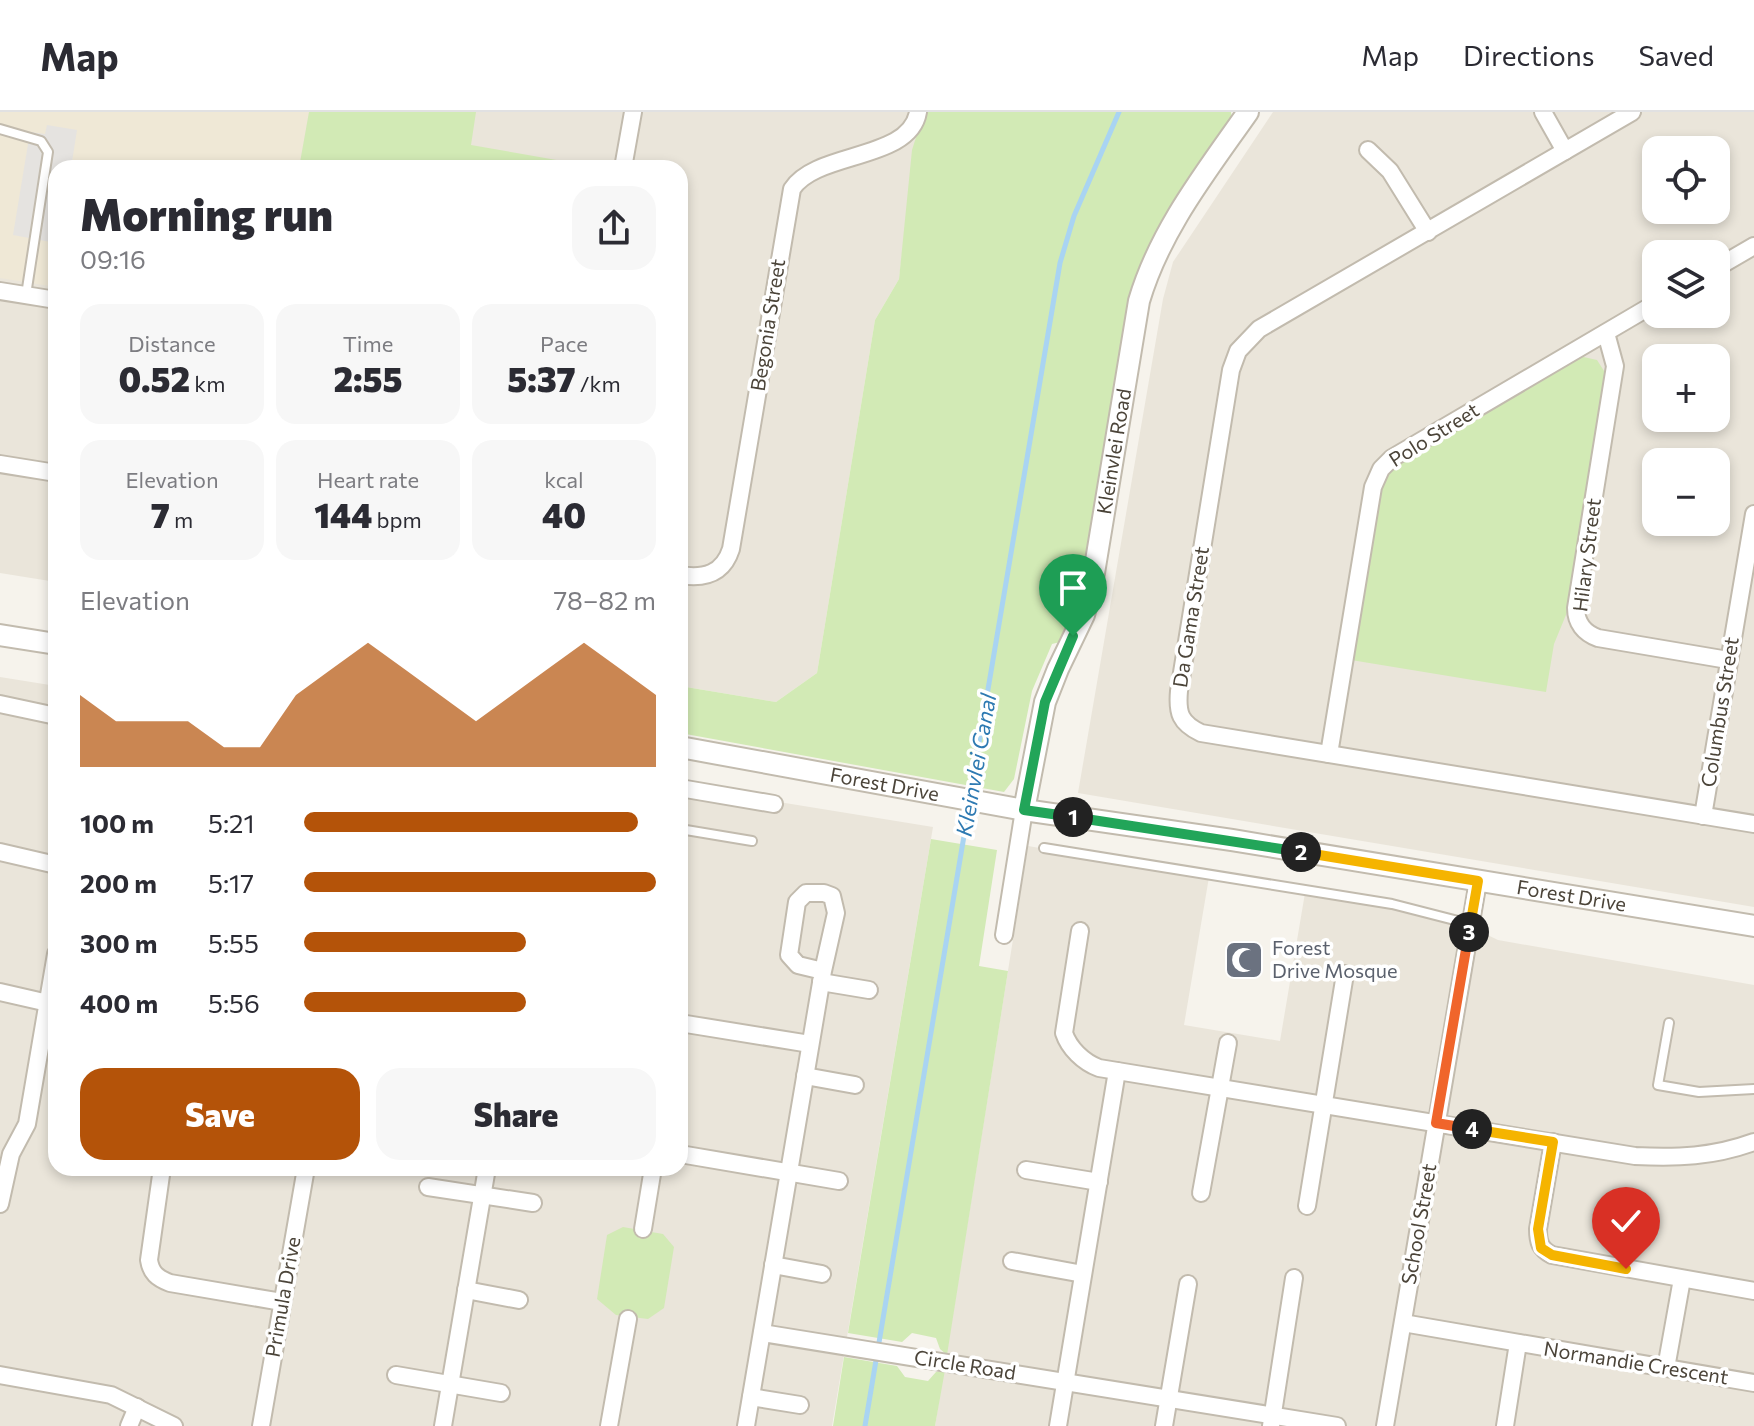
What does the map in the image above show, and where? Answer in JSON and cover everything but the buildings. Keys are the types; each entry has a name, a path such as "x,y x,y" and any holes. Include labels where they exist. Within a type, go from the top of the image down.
{"street":[{"path":"624,160 633,112"},
{"name":"Begonia Street","path":"688,576 700,578 712,574 724,564 731,549 792,189 808,174 901,138 916,122 918,112"},
{"name":"Kleinvlei Road","path":"1024,810 1045,702 1084,615 1092,585 1139,301 1148,270 1164,236 1248,112"},
{"path":"1543,112 1565,151"},
{"name":"Da Gama Street","path":"1632,112 1259,329 1238,351 1231,370 1178,713 1189,727 1201,733 1754,824"},
{"path":"1368,150 1390,171 1428,232"},
{"path":"1730,260 1754,246"},
{"path":"0,291 48,299"},
{"name":"Polo Street","path":"1329,754 1373,487 1381,469 1392,458 1642,311"},
{"name":"Hilary Street","path":"1606,333 1615,366 1576,608 1578,621 1586,632 1598,638 1728,660"},
{"path":"0,464 48,472"},
{"name":"Columbus Street","path":"1703,816 1754,514"},
{"path":"0,635 48,643"},
{"path":"0,704 48,714"},
{"name":"Forest Drive","path":"688,748 999,806 1754,926"},
{"path":"688,789 774,804"},
{"path":"1004,935 1024,810"},
{"path":"0,852 48,863"},
{"name":"School Street","path":"1385,1426 1478,881"},
{"path":"746,1426 810,1044 822,977 836,913 835,903 829,894 806,893 797,902 789,955 798,965 822,977 869,990"},
{"path":"1080,931 1065,1037 1086,1061 1099,1068 1635,1156 1674,1158 1727,1152 1754,1142"},
{"path":"1307,1206 1345,974"},
{"path":"0,992 48,1003 27,1124 5,1174 0,1204"},
{"path":"688,1024 810,1044"},
{"path":"1201,1193 1228,1043"},
{"path":"1058,1426 1117,1071"},
{"path":"805,1076 855,1085"},
{"path":"0,1135 19,1140"},
{"path":"1553,1142 1538,1229 1541,1248 1552,1255 1754,1291"},
{"path":"688,1155 839,1181"},
{"path":"1026,1170 1099,1182"},
{"path":"161,1176 149,1260 156,1276 170,1283 282,1302"},
{"name":"Primula Drive","path":"261,1426 305,1176"},
{"path":"443,1426 486,1176"},
{"path":"643,1229 652,1176"},
{"path":"428,1187 533,1203"},
{"path":"1012,1261 1083,1274"},
{"path":"773,1265 822,1274"},
{"path":"1272,1420 1294,1278"},
{"path":"1666,1368 1682,1279"},
{"path":"1164,1426 1188,1284"},
{"path":"466,1290 519,1300"},
{"path":"609,1426 628,1319"},
{"name":"Normandie Crescent","path":"1403,1323 1754,1383"},
{"name":"Circle Road","path":"762,1333 1066,1381 1272,1420 1337,1426"},
{"name":"Normandie Crescent","path":"1505,1426 1518,1343"},
{"path":"0,1375 111,1395 174,1426"},
{"path":"396,1375 501,1393"},
{"path":"751,1397 800,1405"},
{"path":"129,1426 137,1407"}],"lane":[{"path":"0,129 41,141 48,152 26,296"},
{"path":"688,830 752,841"},
{"path":"1044,848 1392,904 1470,924"},
{"path":"1669,1023 1658,1085 1699,1092 1754,1089"}],"shaded area":[{"path":"0,112 919,112 899,279 875,320 817,673 776,702 688,687 688,160 48,160 48,581 0,573"},
{"path":"0,112 309,112 300,160 48,160 48,286 0,278"},
{"path":"1273,112 1754,112 1754,907 1078,793 1163,299 1173,262"},
{"path":"47,125 77,130 72,160 48,160 48,242 13,235 30,132 45,134"},
{"path":"0,677 48,685 48,1176 688,1176 688,787 933,827 832,1426 0,1426"},
{"path":"1028,846 1209,877 1184,1025 1280,1041 1305,893 1392,906 1469,926 1498,940 1754,985 1754,1426 935,1426"}],"green space":[{"path":"309,112 476,112 471,145 556,160 300,160"},
{"path":"924,112 1231,112 1232,119 1158,229 1138,272 1082,589 1060,642 1052,644 1032,691 1014,779 1004,792 688,734 688,687 776,702 817,673 875,320 899,279 912,150"},
{"path":"1579,356 1597,360 1606,374 1568,610 1554,644 1546,692 1351,660 1380,485 1392,466"},
{"path":"931,839 997,850 979,966 1008,971 947,1355 940,1349 936,1338 912,1333 902,1342 848,1333"},
{"path":"623,1227 663,1234 674,1247 664,1308 648,1319 616,1315 597,1299 607,1235"},
{"path":"844,1357 897,1366 905,1377 928,1381 936,1372 945,1370 935,1426 833,1426"}],"waterway":[{"name":"Kleinvlei Canal","path":"970,796 1060,263 1074,216 1119,112"},
{"name":"Kleinvlei Canal","path":"865,1426 969,806"}],"place":[{"name":"Forest Drive Mosque","path":"1244,960"}],"route":[{"path":"1073,636 1045,702 1024,810 1232,840 1478,881 1436,1123 1553,1142 1538,1229 1541,1248 1552,1255 1626,1269"}]}
